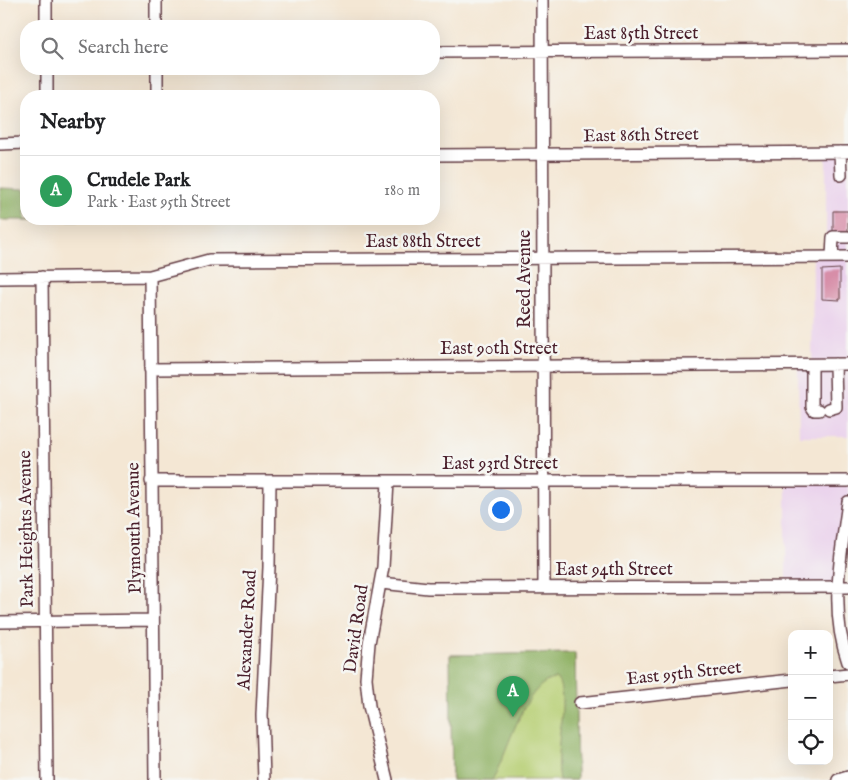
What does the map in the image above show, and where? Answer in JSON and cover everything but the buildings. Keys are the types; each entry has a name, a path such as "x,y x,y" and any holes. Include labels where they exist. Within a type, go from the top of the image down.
{"street":[{"path":"46,0 46,20"},
{"path":"156,0 156,20"},
{"name":"Reed Avenue","path":"542,0 544,587"},
{"name":"East 85th Street","path":"440,52 848,50"},
{"path":"47,75 47,90"},
{"path":"157,75 157,90"},
{"path":"0,144 20,143"},
{"path":"841,175 844,152"},
{"name":"East 86th Street","path":"440,155 844,152"},
{"path":"832,257 833,237 848,237"},
{"name":"East 88th Street","path":"0,278 150,276 209,260 543,260 848,257"},
{"name":"Plymouth Avenue","path":"150,276 155,780"},
{"name":"Park Heights Avenue","path":"42,277 47,780"},
{"path":"812,364 812,407 814,410 824,410 836,407 836,364"},
{"name":"East 90th Street","path":"150,369 848,364"},
{"name":"East 93rd Street","path":"151,481 848,481"},
{"name":"Alexander Road","path":"264,780 262,715 269,567 270,481"},
{"name":"David Road","path":"387,780 370,706 366,678 368,643 380,583 387,530 388,482"},
{"path":"848,502 843,587 837,618 842,646 848,662"},
{"name":"East 94th Street","path":"380,583 428,588 843,587"},
{"path":"0,622 154,620"},
{"path":"833,676 848,674"},
{"name":"East 95th Street","path":"580,703 788,680"},
{"path":"838,780 848,777"}],"shaded area":[{"path":"826,152 848,152 848,436 799,436 798,365 812,364 813,257 826,256"},
{"path":"786,481 848,481 848,502 837,587 786,587"}],"green space":[{"path":"0,188 20,189 20,220 0,220"},
{"path":"575,653 577,780 452,780 450,655"},
{"path":"575,653 577,780 559,780 558,755 562,698 561,687 557,679 546,682 535,691 526,704 492,780 452,780 450,655"}],"place":[{"name":"Crudele Park","path":"513,717"}]}
